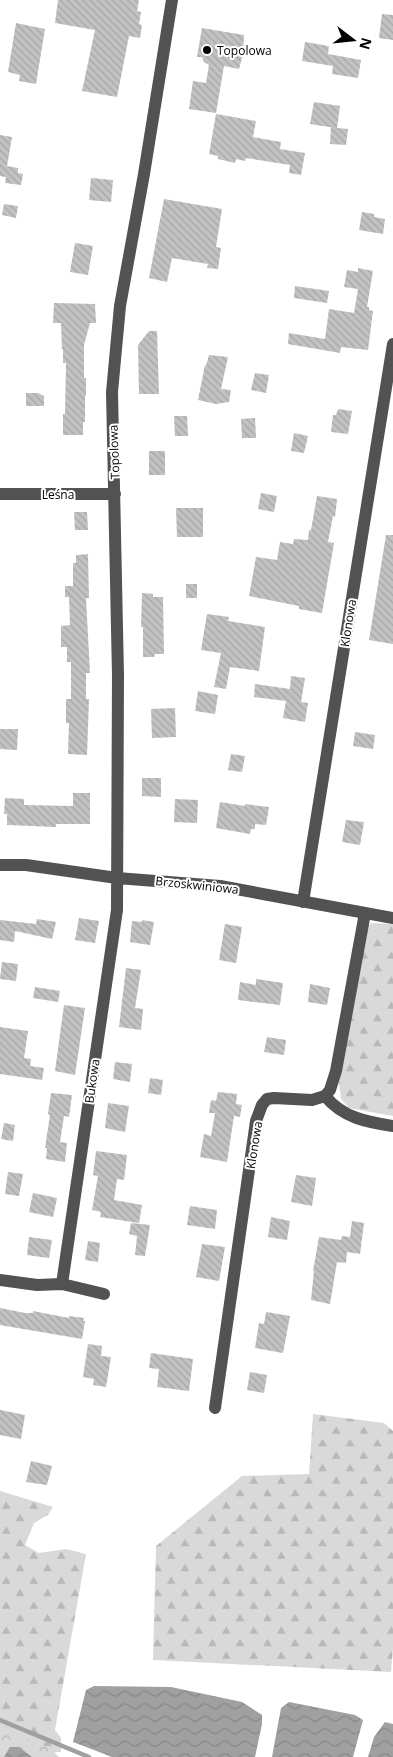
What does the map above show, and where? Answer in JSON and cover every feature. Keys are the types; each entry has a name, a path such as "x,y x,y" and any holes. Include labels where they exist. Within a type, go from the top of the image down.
{"street":[{"name":"Topolowa","path":"117,878 118,675 112,392 118,324 172,0"},
{"name":"Klonowa","path":"302,902 393,344"},
{"name":"Leśna","path":"0,494 115,494"},
{"name":"Brzoskwiniowa","path":"0,865 26,865 117,878 220,886 393,918"},
{"name":"Bukowa","path":"62,1284 117,910 117,878"},
{"path":"365,913 336,1071 330,1090 325,1096 332,1105 349,1116 364,1122 393,1126"},
{"name":"Klonowa","path":"215,1408 256,1121 262,1105 267,1099 312,1100 325,1096"},
{"path":"0,1280 37,1285 62,1284 104,1294"}],"green space":[{"path":"371,923 393,924 393,1116 349,1108 341,1099 339,1083 366,929"},
{"path":"313,1414 384,1423 393,1431 393,1648 391,1672 153,1660 156,1546 242,1476 309,1474"},
{"path":"0,1491 53,1507 48,1515 34,1523 25,1545 39,1553 66,1549 86,1554 55,1730 61,1738 61,1752 40,1753 0,1730"},
{"path":"0,1723 38,1745 49,1747 59,1757 0,1757"}],"water":[{"path":"94,1686 171,1687 242,1702 262,1715 255,1757 112,1757 73,1742 86,1690"},
{"path":"289,1702 355,1715 363,1720 353,1757 272,1757 281,1708"},
{"path":"385,1722 393,1724 393,1757 368,1757 374,1737"},
{"path":"10,1747 19,1747 32,1757 4,1757"}],"building":[{"path":"58,0 139,0 137,11 141,12 139,24 142,25 140,38 129,36 117,97 82,91 95,30 55,23"},
{"path":"382,14 393,15 393,40 379,38"},
{"path":"16,23 45,29 36,84 19,81 20,75 8,72"},
{"path":"202,28 244,35 243,54 239,69 224,66 216,113 189,109 193,81 206,83 209,65 204,62 202,57 197,57"},
{"path":"305,42 329,46 328,54 361,60 358,78 332,74 333,66 302,61"},
{"path":"314,102 340,106 337,128 348,129 346,145 330,144 331,127 310,124"},
{"path":"216,114 256,121 253,137 281,142 280,149 305,153 301,175 289,173 290,165 246,158 245,161 236,159 235,163 218,159 218,156 209,154"},
{"path":"0,135 12,137 7,166 18,168 18,173 23,174 21,185 5,183 6,177 0,176"},
{"path":"91,178 113,180 111,202 89,200"},
{"path":"164,199 222,209 216,247 221,248 218,269 207,268 208,264 172,258 167,282 149,278"},
{"path":"4,204 18,206 16,218 2,215"},
{"path":"362,212 374,214 374,217 385,219 383,234 359,230"},
{"path":"75,243 93,246 88,275 70,272"},
{"path":"358,268 373,271 367,307 373,311 368,350 341,347 340,353 288,344 289,333 325,339 329,309 354,313 358,289 344,287 347,270 358,272"},
{"path":"295,286 329,291 327,303 294,298"},
{"path":"54,303 95,304 96,323 90,323 84,345 86,396 83,435 63,435 66,363 63,363 61,323 53,323"},
{"path":"149,331 157,331 159,394 139,394 138,345"},
{"path":"209,355 228,357 221,389 231,390 229,402 216,404 198,400 205,365"},
{"path":"255,373 269,375 266,393 251,390"},
{"path":"26,393 38,393 44,396 44,406 26,406"},
{"path":"338,409 352,411 348,434 331,432 333,415 336,415"},
{"path":"174,416 187,416 188,436 175,436"},
{"path":"255,418 256,438 242,438 241,419"},
{"path":"294,433 308,436 304,453 291,451"},
{"path":"149,451 165,451 165,475 149,475"},
{"path":"261,493 277,496 274,512 258,509"},
{"path":"317,496 337,499 335,517 333,516 328,542 334,543 322,613 299,609 299,606 249,596 256,557 277,560 280,542 293,544 294,539 308,540"},
{"path":"176,508 203,508 203,537 177,537"},
{"path":"74,512 87,512 88,530 75,530"},
{"path":"386,535 393,535 393,644 369,640"},
{"path":"88,554 89,598 86,598 90,673 86,673 86,699 89,699 87,755 68,754 69,723 66,723 66,699 71,699 71,662 67,662 67,647 61,647 61,626 70,625 69,597 65,597 65,586 73,586 73,563 76,563 76,555"},
{"path":"186,584 197,584 197,598 186,598"},
{"path":"142,593 153,594 153,597 163,597 164,654 155,654 154,657 143,657 143,627 141,627"},
{"path":"207,614 229,617 228,621 265,627 259,671 230,667 226,689 214,687 221,653 201,650"},
{"path":"291,676 305,678 301,702 308,703 305,722 283,718 286,701 254,697 255,684 290,689"},
{"path":"198,691 218,695 215,714 195,711"},
{"path":"175,708 176,737 152,738 151,709"},
{"path":"0,729 18,729 17,750 0,749"},
{"path":"355,732 375,735 373,749 353,746"},
{"path":"231,754 245,756 242,772 228,770"},
{"path":"142,778 161,778 161,797 142,796"},
{"path":"73,793 90,793 90,824 56,824 56,827 7,825 7,814 4,814 5,798 24,799 24,805 73,806"},
{"path":"175,799 198,800 197,823 174,822"},
{"path":"220,802 269,807 266,825 255,824 255,829 251,829 250,834 216,828"},
{"path":"346,820 364,822 360,845 342,842"},
{"path":"79,918 99,921 95,943 75,940"},
{"path":"37,919 56,922 52,939 15,931 14,942 0,940 0,920 36,924"},
{"path":"142,920 154,922 150,945 130,942 132,921 142,922"},
{"path":"225,924 242,927 236,963 219,960"},
{"path":"2,962 18,964 16,981 0,979"},
{"path":"126,968 141,970 135,1008 143,1009 141,1030 119,1027"},
{"path":"256,979 283,983 280,1005 238,1000 240,982 256,985"},
{"path":"310,984 330,988 327,1005 308,1002"},
{"path":"35,987 60,991 58,1002 33,998"},
{"path":"64,1005 85,1008 75,1075 55,1071"},
{"path":"0,1027 28,1031 24,1058 31,1059 30,1066 44,1068 42,1080 0,1074"},
{"path":"267,1037 286,1040 284,1055 264,1052"},
{"path":"115,1062 132,1064 130,1082 113,1079"},
{"path":"150,1078 163,1080 161,1095 148,1093"},
{"path":"218,1092 237,1094 236,1104 242,1105 240,1117 234,1116 227,1162 200,1157 204,1134 211,1136 215,1113 209,1113 211,1100 216,1101"},
{"path":"51,1093 72,1095 69,1117 64,1116 60,1142 67,1143 65,1162 46,1159 47,1148 45,1148"},
{"path":"108,1103 129,1106 125,1132 105,1128"},
{"path":"4,1123 15,1125 13,1141 1,1139"},
{"path":"96,1151 127,1155 124,1180 117,1179 114,1200 142,1205 139,1223 100,1217 101,1212 92,1210 98,1176 93,1175"},
{"path":"8,1172 23,1174 19,1196 5,1194"},
{"path":"296,1175 316,1178 312,1206 291,1202"},
{"path":"33,1193 57,1198 53,1217 29,1212"},
{"path":"190,1206 217,1210 215,1229 187,1225"},
{"path":"271,1217 290,1221 287,1240 268,1237"},
{"path":"352,1221 364,1223 360,1254 347,1252 346,1263 337,1262 330,1304 311,1300 313,1271 319,1237 341,1240 342,1236 350,1237"},
{"path":"131,1223 150,1225 145,1256 135,1255 137,1236 129,1234"},
{"path":"29,1237 52,1240 49,1258 27,1255"},
{"path":"88,1241 100,1243 98,1262 85,1260"},
{"path":"202,1244 225,1247 219,1281 196,1277"},
{"path":"0,1308 25,1313 33,1313 33,1311 69,1318 69,1316 84,1318 82,1339 0,1325"},
{"path":"266,1312 290,1316 283,1353 255,1348 259,1323 264,1324"},
{"path":"88,1344 102,1346 101,1356 111,1357 106,1387 93,1385 94,1379 83,1377"},
{"path":"151,1353 193,1359 189,1391 157,1387 159,1369 149,1368"},
{"path":"250,1372 267,1375 264,1393 247,1390"},
{"path":"0,1410 25,1415 21,1439 0,1435"},
{"path":"31,1461 52,1466 47,1485 26,1482"}],"waterway":[{"path":"0,1720 89,1757"}],"place":[{"name":"Topolowa","path":"207,50"}]}
